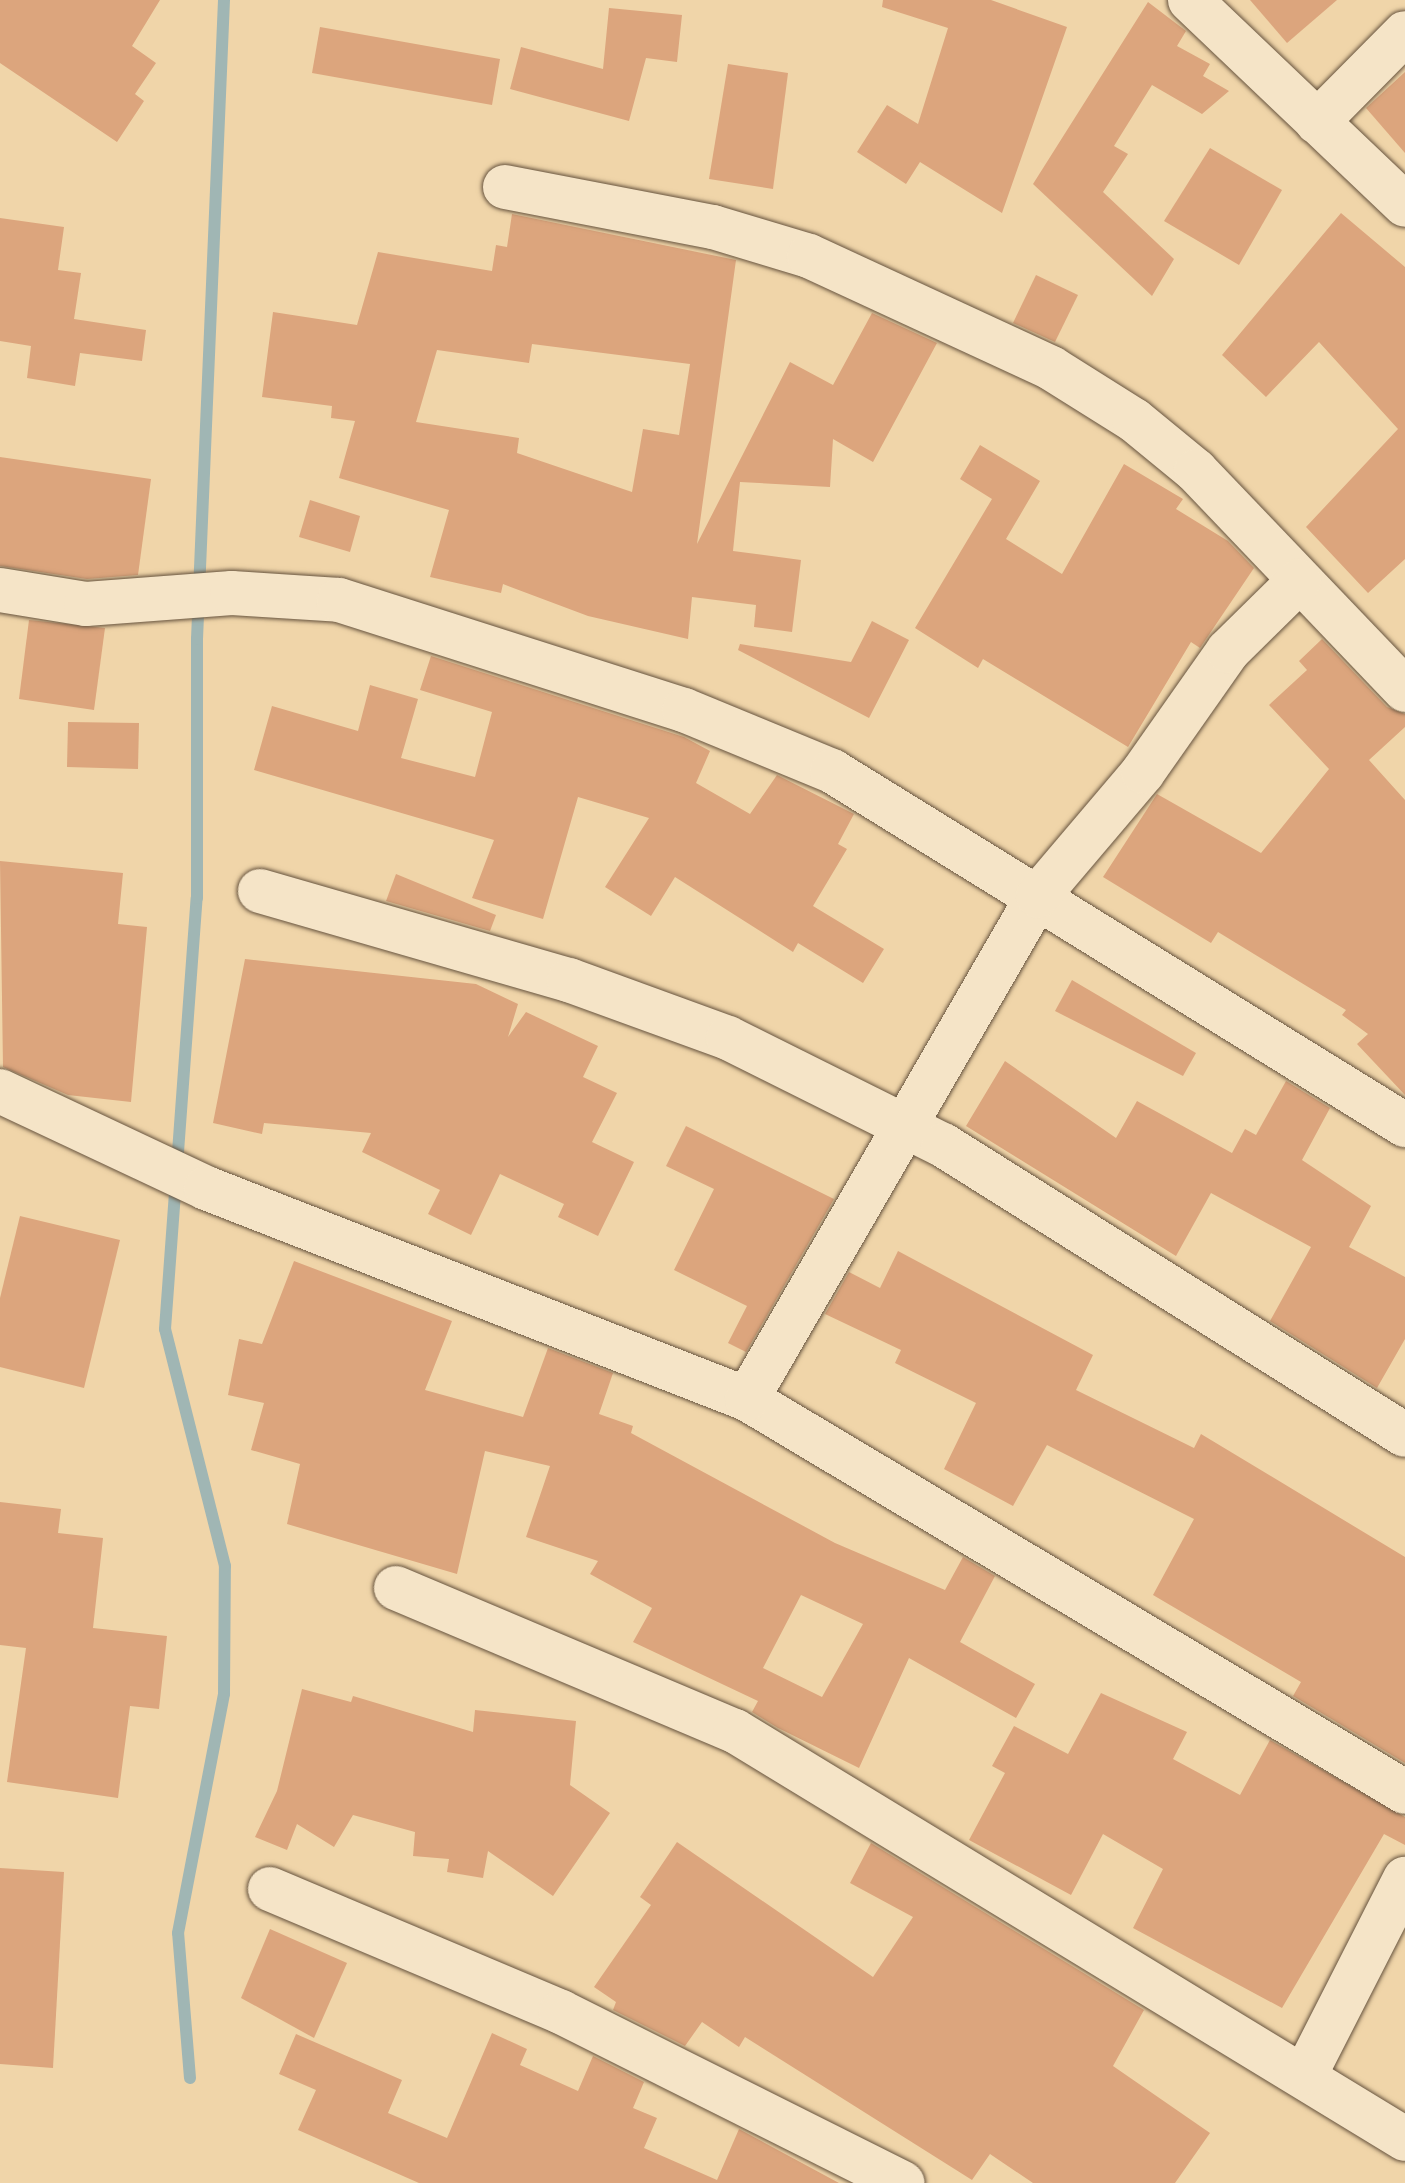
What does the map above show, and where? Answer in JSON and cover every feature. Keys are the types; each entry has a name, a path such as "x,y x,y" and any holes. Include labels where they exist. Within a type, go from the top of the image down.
{"street":[{"path":"1190,0 1405,205"},
{"path":"1317,122 1405,33"},
{"path":"505,187 713,227 809,256 935,309 1134,420 1196,471 1405,690"},
{"path":"747,1399 1038,896 1143,772 1228,651 1299,581"},
{"path":"0,590 86,604 232,593 339,600 684,710 832,771 1405,1125"},
{"path":"260,891 569,980 728,1038 908,1124 1405,1435"},
{"path":"0,1091 206,1188 747,1399 1405,1792"},
{"path":"396,1588 735,1731 1306,2073 1405,2139"},
{"path":"1306,2073 1405,1879"},
{"path":"270,1889 561,2012 903,2183"}],"building":[{"path":"0,0 160,0 132,46 156,63 135,94 144,101 117,142 0,63"},
{"path":"883,0 991,0 1067,27 1002,213 920,162 906,184 857,152 887,105 918,124 948,28 882,7"},
{"path":"1250,0 1337,0 1287,43"},
{"path":"1148,2 1186,31 1177,46 1210,64 1203,76 1229,91 1202,114 1152,85 1114,146 1128,154 1103,192 1174,259 1152,296 1033,184"},
{"path":"609,8 682,15 677,62 646,58 629,121 510,89 521,47 603,69"},
{"path":"320,27 500,59 492,105 312,73"},
{"path":"728,64 788,73 773,189 709,179"},
{"path":"1405,72 1405,153 1366,108"},
{"path":"1210,148 1282,190 1239,265 1164,221"},
{"path":"1341,213 1405,267 1405,559 1368,593 1306,527 1398,429 1319,342 1266,397 1222,355"},
{"path":"512,214 736,260 697,544 790,362 833,385 872,313 937,343 873,462 833,439 830,487 740,482 733,551 801,560 792,632 754,627 756,605 692,597 688,639 588,616 503,584 501,593 430,577 449,510 339,478 355,421 331,418 332,406 262,397 273,312 357,325 378,252 492,271 496,245 507,247","holes":["532,344 690,364 679,435 643,429 632,492 517,453 519,438 416,422 437,350 529,363"]},
{"path":"0,218 64,227 58,270 81,273 74,319 146,330 142,361 80,353 75,386 27,378 31,346 0,341"},
{"path":"1036,275 1078,295 1055,342 1013,323"},
{"path":"980,445 1040,481 1006,539 1062,574 1124,464 1183,499 1176,509 1228,541 1254,568 1200,648 1191,642 1128,747 983,659 978,668 915,628 992,499 960,479"},
{"path":"0,457 151,479 138,575 87,579 0,566"},
{"path":"310,500 360,516 350,552 299,537"},
{"path":"29,620 105,628 94,710 19,699"},
{"path":"872,621 909,640 869,718 738,650 740,644 851,662"},
{"path":"1322,639 1387,707 1405,714 1405,727 1369,760 1405,800 1405,1095 1357,1044 1368,1034 1342,1015 1346,1010 1218,932 1211,943 1103,877 1157,794 1261,853 1329,769 1269,705 1307,670 1299,661"},
{"path":"431,656 684,737 710,751 696,783 750,814 777,775 854,814 838,844 847,849 813,906 884,949 863,983 798,943 793,952 675,877 651,916 605,887 649,818 578,797 543,919 472,898 494,840 254,770 272,706 358,731 370,685 418,699 401,758 475,777 492,712 420,690"},
{"path":"68,722 139,723 138,769 67,767"},
{"path":"0,861 123,873 118,924 147,927 131,1102 68,1095 3,1067"},
{"path":"396,874 496,915 490,931 386,901"},
{"path":"245,959 476,984 518,1004 508,1037 526,1012 598,1046 583,1077 617,1093 592,1142 634,1162 598,1236 558,1217 564,1204 500,1174 471,1235 428,1214 440,1190 362,1152 371,1133 264,1123 262,1134 213,1123"},
{"path":"1072,980 1196,1053 1183,1076 1055,1011"},
{"path":"1005,1061 1116,1138 1137,1101 1232,1153 1245,1129 1256,1135 1286,1081 1330,1108 1302,1160 1371,1206 1349,1247 1405,1277 1405,1339 1377,1388 1270,1321 1311,1247 1211,1193 1176,1256 966,1126"},
{"path":"686,1126 834,1199 746,1352 728,1343 747,1306 674,1270 714,1189 666,1166"},
{"path":"20,1216 120,1240 84,1388 0,1367 0,1298"},
{"path":"898,1251 1093,1355 1076,1390 1194,1448 1201,1434 1405,1557 1405,1763 1293,1696 1301,1682 1153,1595 1194,1519 1047,1445 1013,1506 944,1469 976,1403 895,1363 901,1350 825,1314 849,1272 880,1288"},
{"path":"294,1261 452,1321 425,1390 523,1417 548,1348 613,1373 599,1414 633,1426 631,1433 835,1543 945,1590 963,1557 995,1576 960,1642 1035,1684 1016,1718 909,1658 859,1768 752,1712 758,1701 633,1642 652,1608 590,1574 598,1561 526,1537 550,1466 485,1451 457,1574 287,1524 300,1464 251,1450 264,1403 228,1395 239,1339 262,1344","holes":["801,1595 863,1624 822,1697 763,1668"]},
{"path":"0,1502 61,1509 58,1533 103,1538 93,1628 167,1636 159,1709 130,1706 118,1798 7,1782 26,1648 0,1645"},
{"path":"302,1689 351,1702 353,1696 473,1732 475,1710 576,1721 570,1785 610,1813 553,1896 488,1851 483,1878 447,1872 449,1859 413,1856 415,1832 353,1815 334,1847 297,1824 287,1850 255,1837 277,1791"},
{"path":"1101,1693 1187,1732 1173,1759 1240,1795 1270,1740 1405,1817 1405,1845 1384,1834 1282,2008 1133,1928 1163,1869 1103,1834 1071,1895 969,1840 1005,1773 992,1766 1014,1726 1068,1754"},
{"path":"677,1842 873,1977 913,1917 850,1883 871,1843 1144,2010 1113,2066 1210,2133 1175,2183 1033,2183 990,2154 972,2180 745,2037 739,2047 702,2022 685,2046 613,2010 616,2002 594,1987 651,1905 640,1897"},
{"path":"0,1868 64,1872 53,2068 0,2064"},
{"path":"270,1929 347,1963 314,2038 241,1998"},
{"path":"492,2033 527,2049 520,2065 578,2091 593,2056 644,2082 633,2108 657,2118 644,2148 717,2180 739,2129 839,2183 419,2183 298,2130 316,2090 279,2074 296,2034 402,2080 388,2113 447,2138"}],"waterway":[{"path":"190,2078 178,1933 224,1694 225,1566 165,1329 197,898 197,639 224,0"}]}
